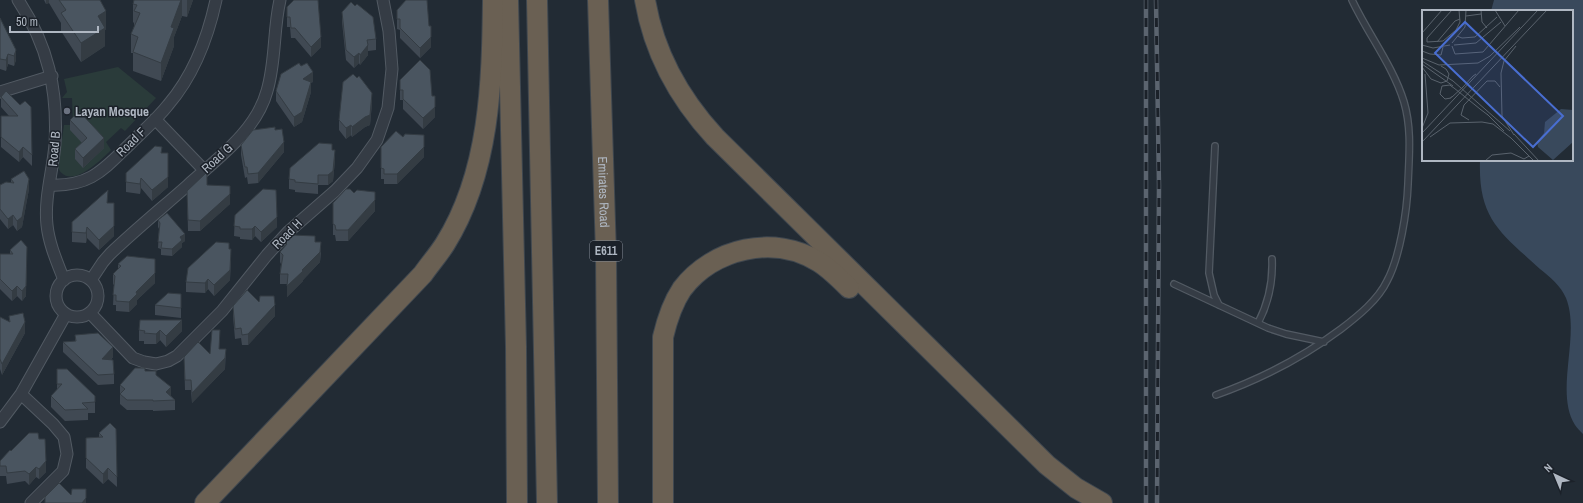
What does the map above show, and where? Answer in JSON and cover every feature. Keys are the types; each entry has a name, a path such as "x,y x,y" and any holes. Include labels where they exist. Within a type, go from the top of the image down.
{"highway":[{"path":"205,503 422,274 445,244 470,189 485,132 491,86 493,0"},
{"path":"508,0 516,346 517,503"},
{"path":"537,0 547,503"},
{"name":"Emirates Road","path":"598,0 606,254 608,503"},
{"path":"645,0 654,36 662,58 672,80 699,120 1046,465 1076,488 1102,503"},
{"path":"663,503 663,337 667,321 673,305 682,290 693,277 706,266 721,257 736,252 752,248 770,247 786,249 803,254 818,262 844,283 943,381 961,395 987,406"},
{"path":"506,503 506,397 516,346"}],"street":[{"name":"Road B","path":"18,0 29,16 43,45 52,76 56,122 46,224 51,246 64,280"},
{"name":"Road F","path":"49,186 64,186 79,183 93,177 155,120 169,104 190,72 204,43 216,0"},
{"name":"Road G","path":"91,280 102,262 110,254 204,170 248,128 259,111 267,92 272,72 280,0"},
{"name":"Road H","path":"90,313 133,358 156,364 168,361 177,356 222,311 267,255 288,232 335,191 358,168 377,140 388,108 392,69 389,31 383,0"},
{"path":"0,92 52,76"},
{"path":"155,120 204,170"},
{"path":"78,275 85,276 91,280 97,288 98,297 96,306 90,313 78,317 66,314 60,308 56,293 64,280 71,276 78,275"},
{"path":"0,422 21,394 66,314"},
{"path":"21,394 53,424 64,437 67,454 63,471 31,503"}],"lane":[{"path":"1216,395 1261,378 1324,342 1363,311 1387,281 1402,230 1408,192 1410,141 1408,116 1396,81 1352,0"},
{"path":"1215,146 1209,273 1218,305"},
{"path":"1258,323 1270,292 1272,259"},
{"path":"1174,284 1258,323 1286,334 1324,342"}],"shaded area":[{"path":"118,67 156,98 125,131 121,128 106,142 111,150 93,167 77,175 70,176 63,174 58,168 64,125 73,125 72,98 62,98 67,92 64,79"}],"water":[{"path":"1494,0 1583,0 1583,434 1575,425 1569,412 1567,396 1571,329 1570,313 1566,298 1555,282 1513,245 1494,223 1483,197 1480,180 1480,161 1573,161 1573,10 1491,10"}],"building":[{"path":"59,0 100,0 106,11 98,16 105,28 81,43 61,13 66,10"},
{"path":"134,0 181,0 171,27 174,28 161,63 133,52 138,37 131,34 140,13 134,11 137,5 133,4"},
{"path":"294,0 318,0 321,37 311,47 295,28 291,28 290,17 287,17 287,7"},
{"path":"406,0 427,0 431,37 420,48 400,28 400,19 397,19 397,10"},
{"path":"351,2 355,6 357,4 373,17 376,39 367,40 368,45 360,55 359,53 354,57 346,50 342,12"},
{"path":"0,18 16,50 14,56 8,54 6,60 0,59"},
{"path":"420,60 430,70 432,96 435,96 435,107 423,118 403,99 403,90 400,90 400,80"},
{"path":"299,63 301,66 307,63 313,72 303,79 311,82 302,112 294,117 276,91 281,74"},
{"path":"353,74 357,78 359,76 372,93 370,115 352,127 351,125 346,128 339,120 343,82"},
{"path":"6,91 20,105 25,101 31,107 32,155 23,147 19,152 1,137 1,116 18,116 1,97"},
{"path":"79,111 104,138 83,158 75,149 87,138 70,120"},
{"path":"275,127 275,130 282,129 284,142 258,173 248,174 247,167 245,167 241,145 253,130"},
{"path":"396,131 403,137 405,134 424,135 424,147 397,174 384,174 384,169 381,168 381,147"},
{"path":"319,143 332,144 332,150 335,150 333,171 328,175 318,175 318,184 295,182 295,180 289,179 290,168"},
{"path":"155,146 162,147 161,153 168,153 168,177 152,190 141,178 140,184 126,182 126,173"},
{"path":"24,171 29,179 22,217 17,221 13,215 8,219 0,209 0,185 6,182 14,183 11,179"},
{"path":"207,172 207,185 230,186 230,194 200,221 188,220 187,191"},
{"path":"263,189 276,190 277,217 261,232 255,226 252,229 240,229 240,227 234,226 235,215"},
{"path":"346,189 350,189 354,193 357,190 375,192 375,200 348,230 336,230 335,225 333,224 333,203"},
{"path":"108,190 107,203 114,203 114,226 99,240 87,227 86,233 72,232 72,222"},
{"path":"167,213 185,234 180,237 182,240 172,249 161,248 162,242 158,242 160,223 158,220"},
{"path":"292,235 315,236 315,242 321,242 320,252 287,286 288,274 280,274 283,255 280,252 287,244 285,242"},
{"path":"21,240 27,247 26,286 22,291 17,286 12,291 0,279 0,254 13,254 10,250"},
{"path":"216,242 229,243 229,249 231,249 230,270 214,285 208,279 205,283 186,282 188,268"},
{"path":"127,256 155,259 155,273 136,292 137,294 129,302 116,301 116,295 113,295 115,276 113,274 121,266 118,264"},
{"path":"247,290 259,302 260,296 274,296 275,305 248,334 242,335 241,328 235,329 233,306"},
{"path":"168,293 181,294 181,308 155,305"},
{"path":"23,313 25,322 2,364 0,359 0,317 10,322 9,316"},
{"path":"140,320 182,320 166,336 160,330 156,334 144,333 145,331 139,330"},
{"path":"212,330 220,330 219,349 226,349 225,358 192,393 191,380 185,380 184,357 198,342 210,354"},
{"path":"98,333 113,347 102,359 113,360 114,374 98,375 63,342 76,341 75,335"},
{"path":"135,368 145,368 145,371 156,371 156,375 171,387 166,392 175,400 127,400 120,394 125,389 120,385"},
{"path":"57,369 67,369 95,396 95,402 82,403 88,409 65,410 51,396 62,384 57,384"},
{"path":"110,423 116,429 117,477 108,468 103,474 86,458 86,438 103,437 99,433"},
{"path":"29,433 38,433 39,439 45,439 46,461 39,469 36,467 29,474 25,471 7,473 6,466 0,466 0,461"},
{"path":"59,483 71,495 72,489 86,489 86,498 82,503 45,503 45,497"}],"railway":[{"path":"1146,0 1146,503"},
{"path":"1156,0 1159,185 1157,503"}],"place":[{"name":"Layan Mosque","path":"67,111"}]}
